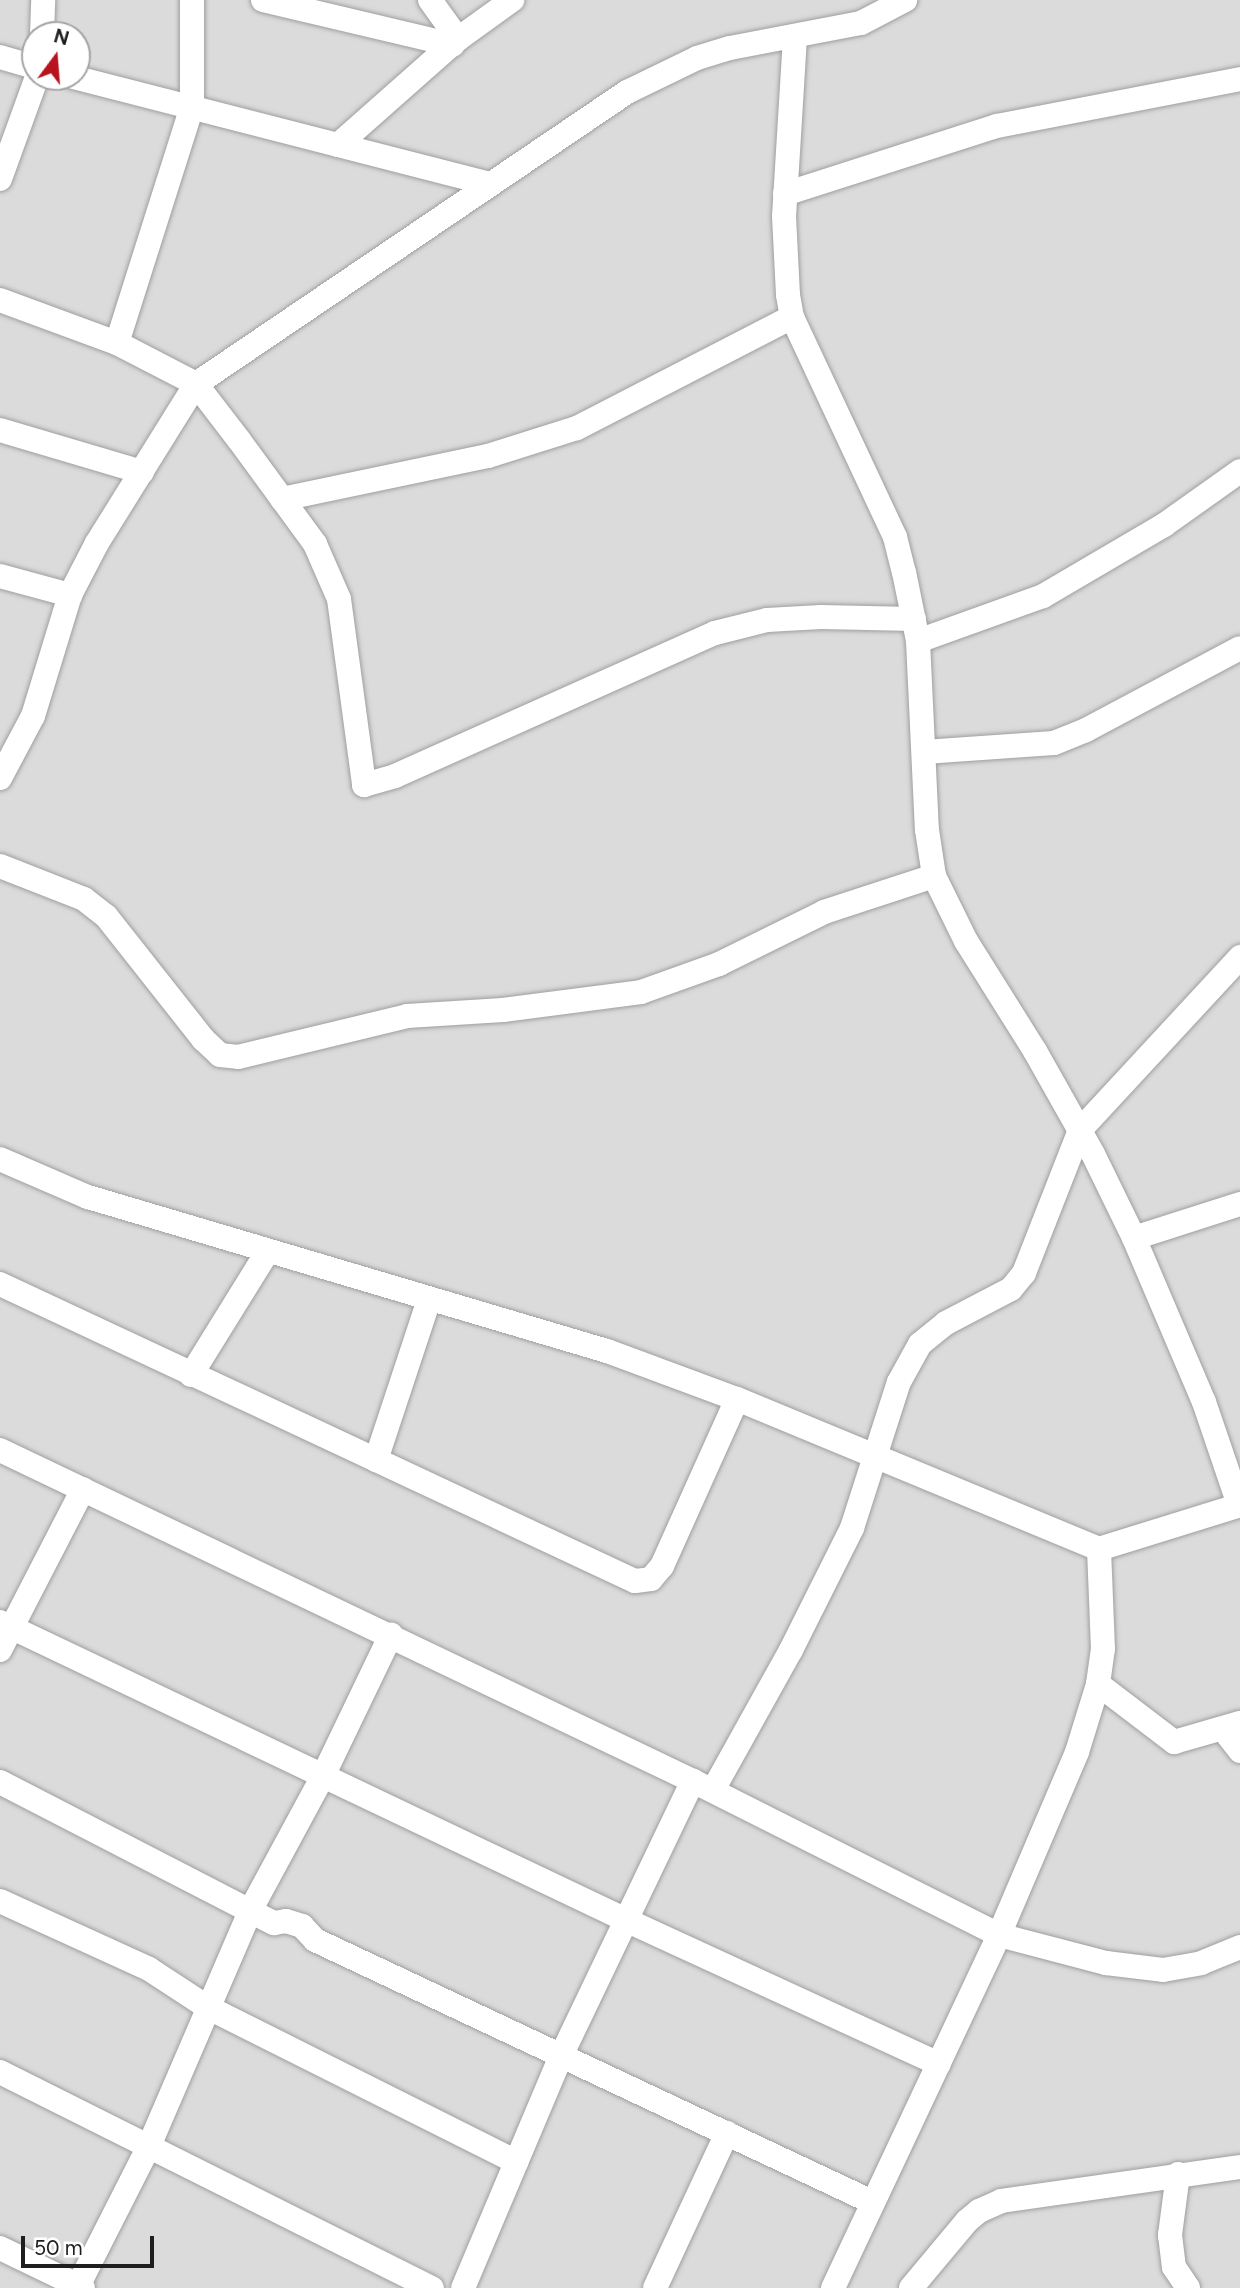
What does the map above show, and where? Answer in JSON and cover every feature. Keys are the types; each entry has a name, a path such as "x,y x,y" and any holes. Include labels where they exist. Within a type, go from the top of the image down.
{"street":[{"path":"42,21 43,0"},
{"path":"117,344 192,106 192,0"},
{"path":"263,0 455,42"},
{"path":"430,0 455,42"},
{"path":"338,145 455,42 512,0"},
{"path":"0,778 33,716 70,595 97,543 196,384 627,92 697,58 730,48 862,23 905,0"},
{"path":"0,1159 88,1197 607,1351 737,1399 1099,1549 1239,1505 1204,1402 1134,1238 1080,1130 1035,1051 966,941 934,876 927,830 916,630 895,537 792,317 788,295 785,194 795,37"},
{"path":"0,57 21,63"},
{"path":"785,194 997,126 1240,79"},
{"path":"91,81 491,184"},
{"path":"0,178 32,91"},
{"path":"0,300 117,344 196,384 315,544 338,599 365,785 395,776 715,633 767,620 821,617 916,630 1043,596 1153,531 1240,471"},
{"path":"282,499 488,456 577,428 792,317"},
{"path":"0,430 142,472"},
{"path":"0,576 70,595"},
{"path":"924,752 1054,743 1086,730 1240,648"},
{"path":"0,866 83,899 106,916 203,1039 220,1055 238,1057 407,1016 503,1010 641,992 719,964 824,912 934,876"},
{"path":"463,2288 562,2054 628,1921 703,1786 828,1578 852,1528 878,1457 899,1382 920,1344 946,1323 1011,1289 1024,1273 1080,1130 1240,957"},
{"path":"1134,1238 1240,1204"},
{"path":"191,1375 268,1251"},
{"path":"0,1284 635,1581 651,1579 662,1566 737,1399"},
{"path":"376,1460 429,1300"},
{"path":"0,1450 703,1786 999,1935 1107,1963 1163,1970 1201,1963 1240,1947"},
{"path":"0,1650 5,1624 83,1489"},
{"path":"833,2288 999,1935 1077,1752 1098,1684 1104,1627 1099,1549"},
{"path":"5,1624 628,1921 939,2064"},
{"path":"0,2248 79,2287 149,2146 250,1911 323,1776 391,1635"},
{"path":"1098,1684 1168,1740 1181,1742 1231,1726 1240,1751"},
{"path":"0,1782 274,1923 286,1921 302,1926 314,1940 562,2054 872,2203"},
{"path":"0,1901 149,1969 207,2007 516,2162"},
{"path":"0,2072 432,2288"},
{"path":"655,2288 727,2133"},
{"path":"911,2288 967,2221 979,2211 1001,2201 1178,2174 1240,2168"},
{"path":"1178,2174 1170,2235 1174,2267 1188,2288"}],"shaded area":[{"path":"0,0 1240,0 1240,2288 0,2288"}]}
